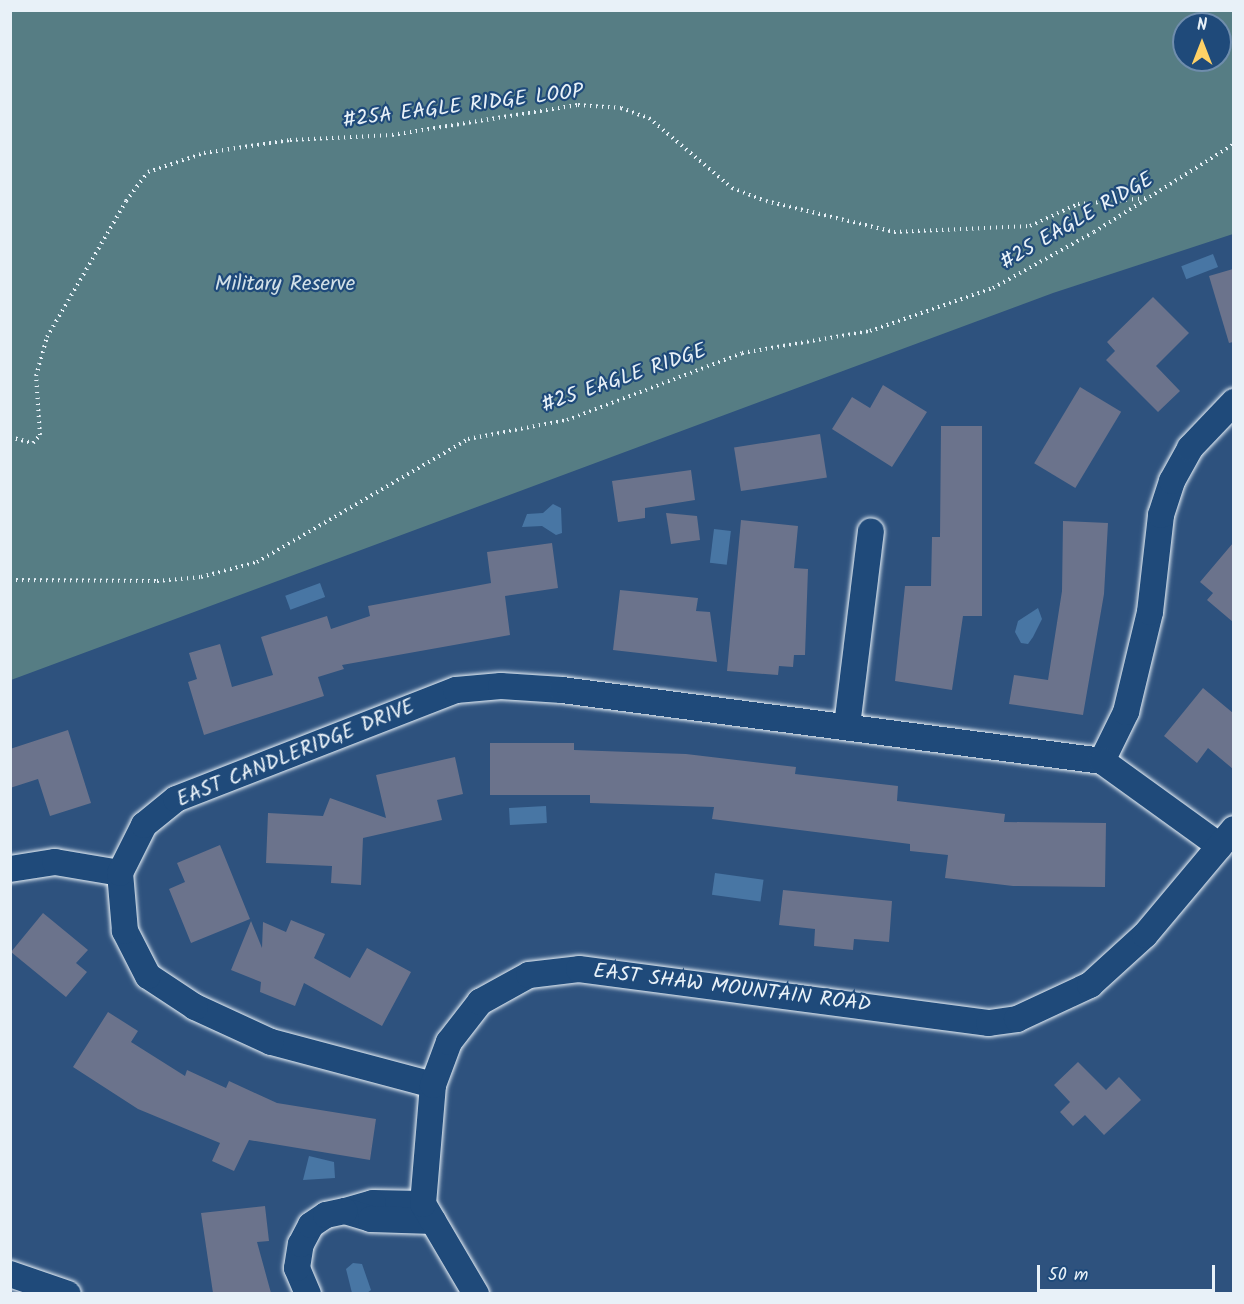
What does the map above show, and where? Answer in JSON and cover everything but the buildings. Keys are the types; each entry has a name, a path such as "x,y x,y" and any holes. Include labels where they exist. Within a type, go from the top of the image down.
{"street":[{"path":"1102,761 1126,712 1150,612 1161,515 1172,481 1190,448 1233,402"},
{"path":"847,726 871,531"},
{"name":"EAST CANDLERIDGE DRIVE","path":"120,873 144,825 176,799 456,690 501,686 562,690 1102,761 1227,838"},
{"name":"EAST SHAW MOUNTAIN ROAD","path":"428,1213 433,1084 449,1042 480,1002 529,975 579,969 989,1023 1017,1019 1090,985 1145,935 1227,838"},
{"path":"10,869 55,862 120,873 125,932 148,976 195,1007 271,1042 433,1084"},
{"path":"308,1293 297,1268 301,1244 311,1225 326,1215 373,1203 428,1213 476,1293"},
{"path":"10,1274 68,1293"}],"path":[{"name":"#25A EAGLE RIDGE LOOP","path":"10,437 33,443 40,435 36,376 47,337 126,201 148,172 204,153 290,140 392,135 578,105 621,108 649,118 741,191 894,232 1030,226 1078,204 1148,198"},
{"name":"#25 EAGLE RIDGE","path":"10,580 158,581 201,577 256,562 468,439 567,420 742,352 870,331 971,296 1084,238 1233,144"}],"green space":[{"name":"Military Reserve","path":"11,10 1233,11 1233,234 1053,293 11,680"}],"water":[{"path":"1213,254 1218,267 1186,279 1181,266"},
{"path":"553,504 561,508 562,533 556,535 542,526 522,527 527,514 543,513"},
{"path":"714,529 731,531 727,565 710,563"},
{"path":"320,583 325,597 290,610 285,596"},
{"path":"1038,608 1042,619 1028,644 1021,643 1015,632 1018,621"},
{"path":"546,806 547,823 510,825 509,808"},
{"path":"715,873 764,880 760,902 712,895"},
{"path":"309,1156 334,1162 335,1178 303,1180"},
{"path":"353,1263 362,1264 371,1290 367,1293 352,1293 346,1269"}]}
